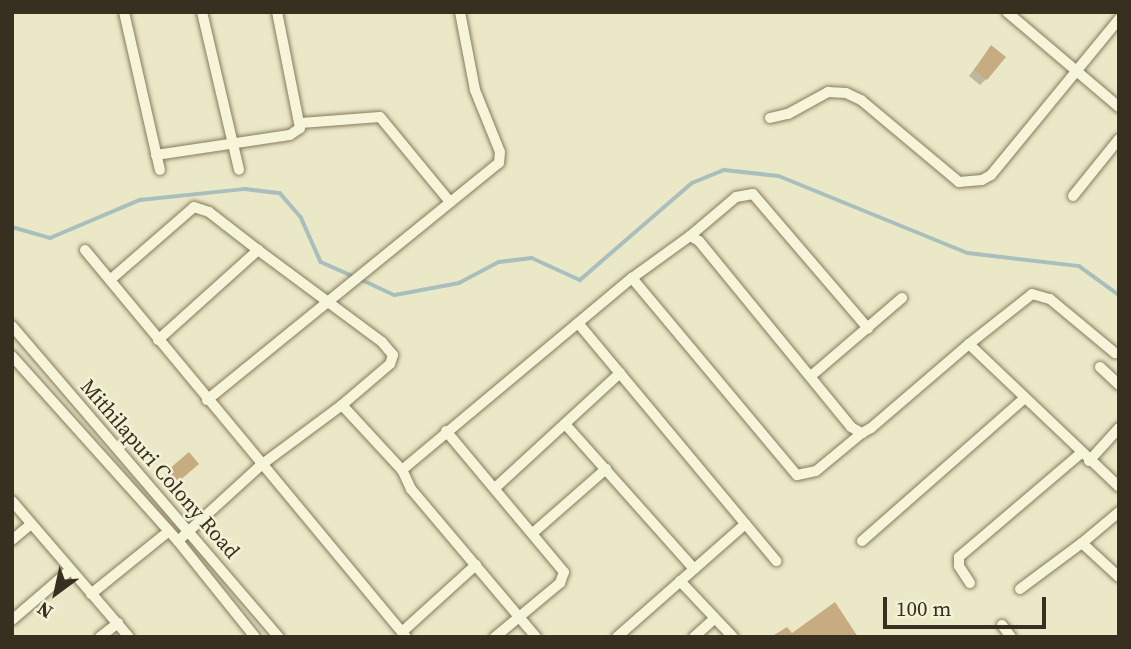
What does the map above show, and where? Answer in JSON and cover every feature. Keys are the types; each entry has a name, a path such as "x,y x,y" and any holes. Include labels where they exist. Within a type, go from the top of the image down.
{"street":[{"path":"124,12 160,170"},
{"path":"202,12 239,170"},
{"path":"277,12 301,123"},
{"path":"207,400 501,160 475,90 460,12"},
{"path":"1007,12 1119,107"},
{"path":"770,118 788,114 828,92 846,93 861,100 959,182 971,183 991,175 1078,73 1119,19"},
{"path":"156,155 290,135 301,123 373,115 387,124 450,202"},
{"path":"1073,196 1119,139"},
{"path":"402,470 632,278 690,236 736,197 753,194 868,328"},
{"path":"110,280 194,207 209,212 328,301 393,355 390,364 342,405 260,466 178,541"},
{"path":"690,236 699,241 850,427 862,433"},
{"path":"85,250 260,466 404,634 476,565"},
{"path":"158,340 258,250"},
{"path":"632,278 797,475 816,471 1032,294 1051,299 1115,353"},
{"path":"811,376 902,298"},
{"path":"578,323 776,561"},
{"name":"Mithilapuri Colony Road","path":"12,327 279,637"},
{"path":"969,344 1119,487"},
{"name":"Mithilapuri Colony Road","path":"12,356 178,541 255,637"},
{"path":"1100,368 1119,385"},
{"path":"495,488 620,373"},
{"path":"862,541 1025,398"},
{"path":"342,405 402,470 411,489 536,637"},
{"path":"565,424 694,569"},
{"path":"970,583 958,566 959,557 1119,428"},
{"path":"446,431 534,531 564,572 560,583 495,637"},
{"path":"534,531 606,470"},
{"path":"12,501 69,571 129,637"},
{"path":"1020,589 1082,544 1119,512"},
{"path":"617,637 745,524"},
{"path":"12,540 30,525"},
{"path":"91,594 169,531"},
{"path":"1082,544 1119,577"},
{"path":"12,620 69,571"},
{"path":"680,581 733,637"},
{"path":"694,637 715,618"},
{"path":"100,637 118,623"},
{"path":"1002,625 1011,637"}],"building":[{"path":"991,45 1006,57 987,80 974,70"},
{"path":"189,452 199,464 178,482 168,470"},
{"path":"835,602 858,637 771,637 787,627 792,633"}],"waterway":[{"path":"360,279 395,295 459,283 499,262 532,258 580,280 692,183 724,170 779,176 968,253 1079,266 1119,295"},
{"path":"12,227 50,238 140,200 245,189 280,193 301,217 321,262 353,276"}]}
